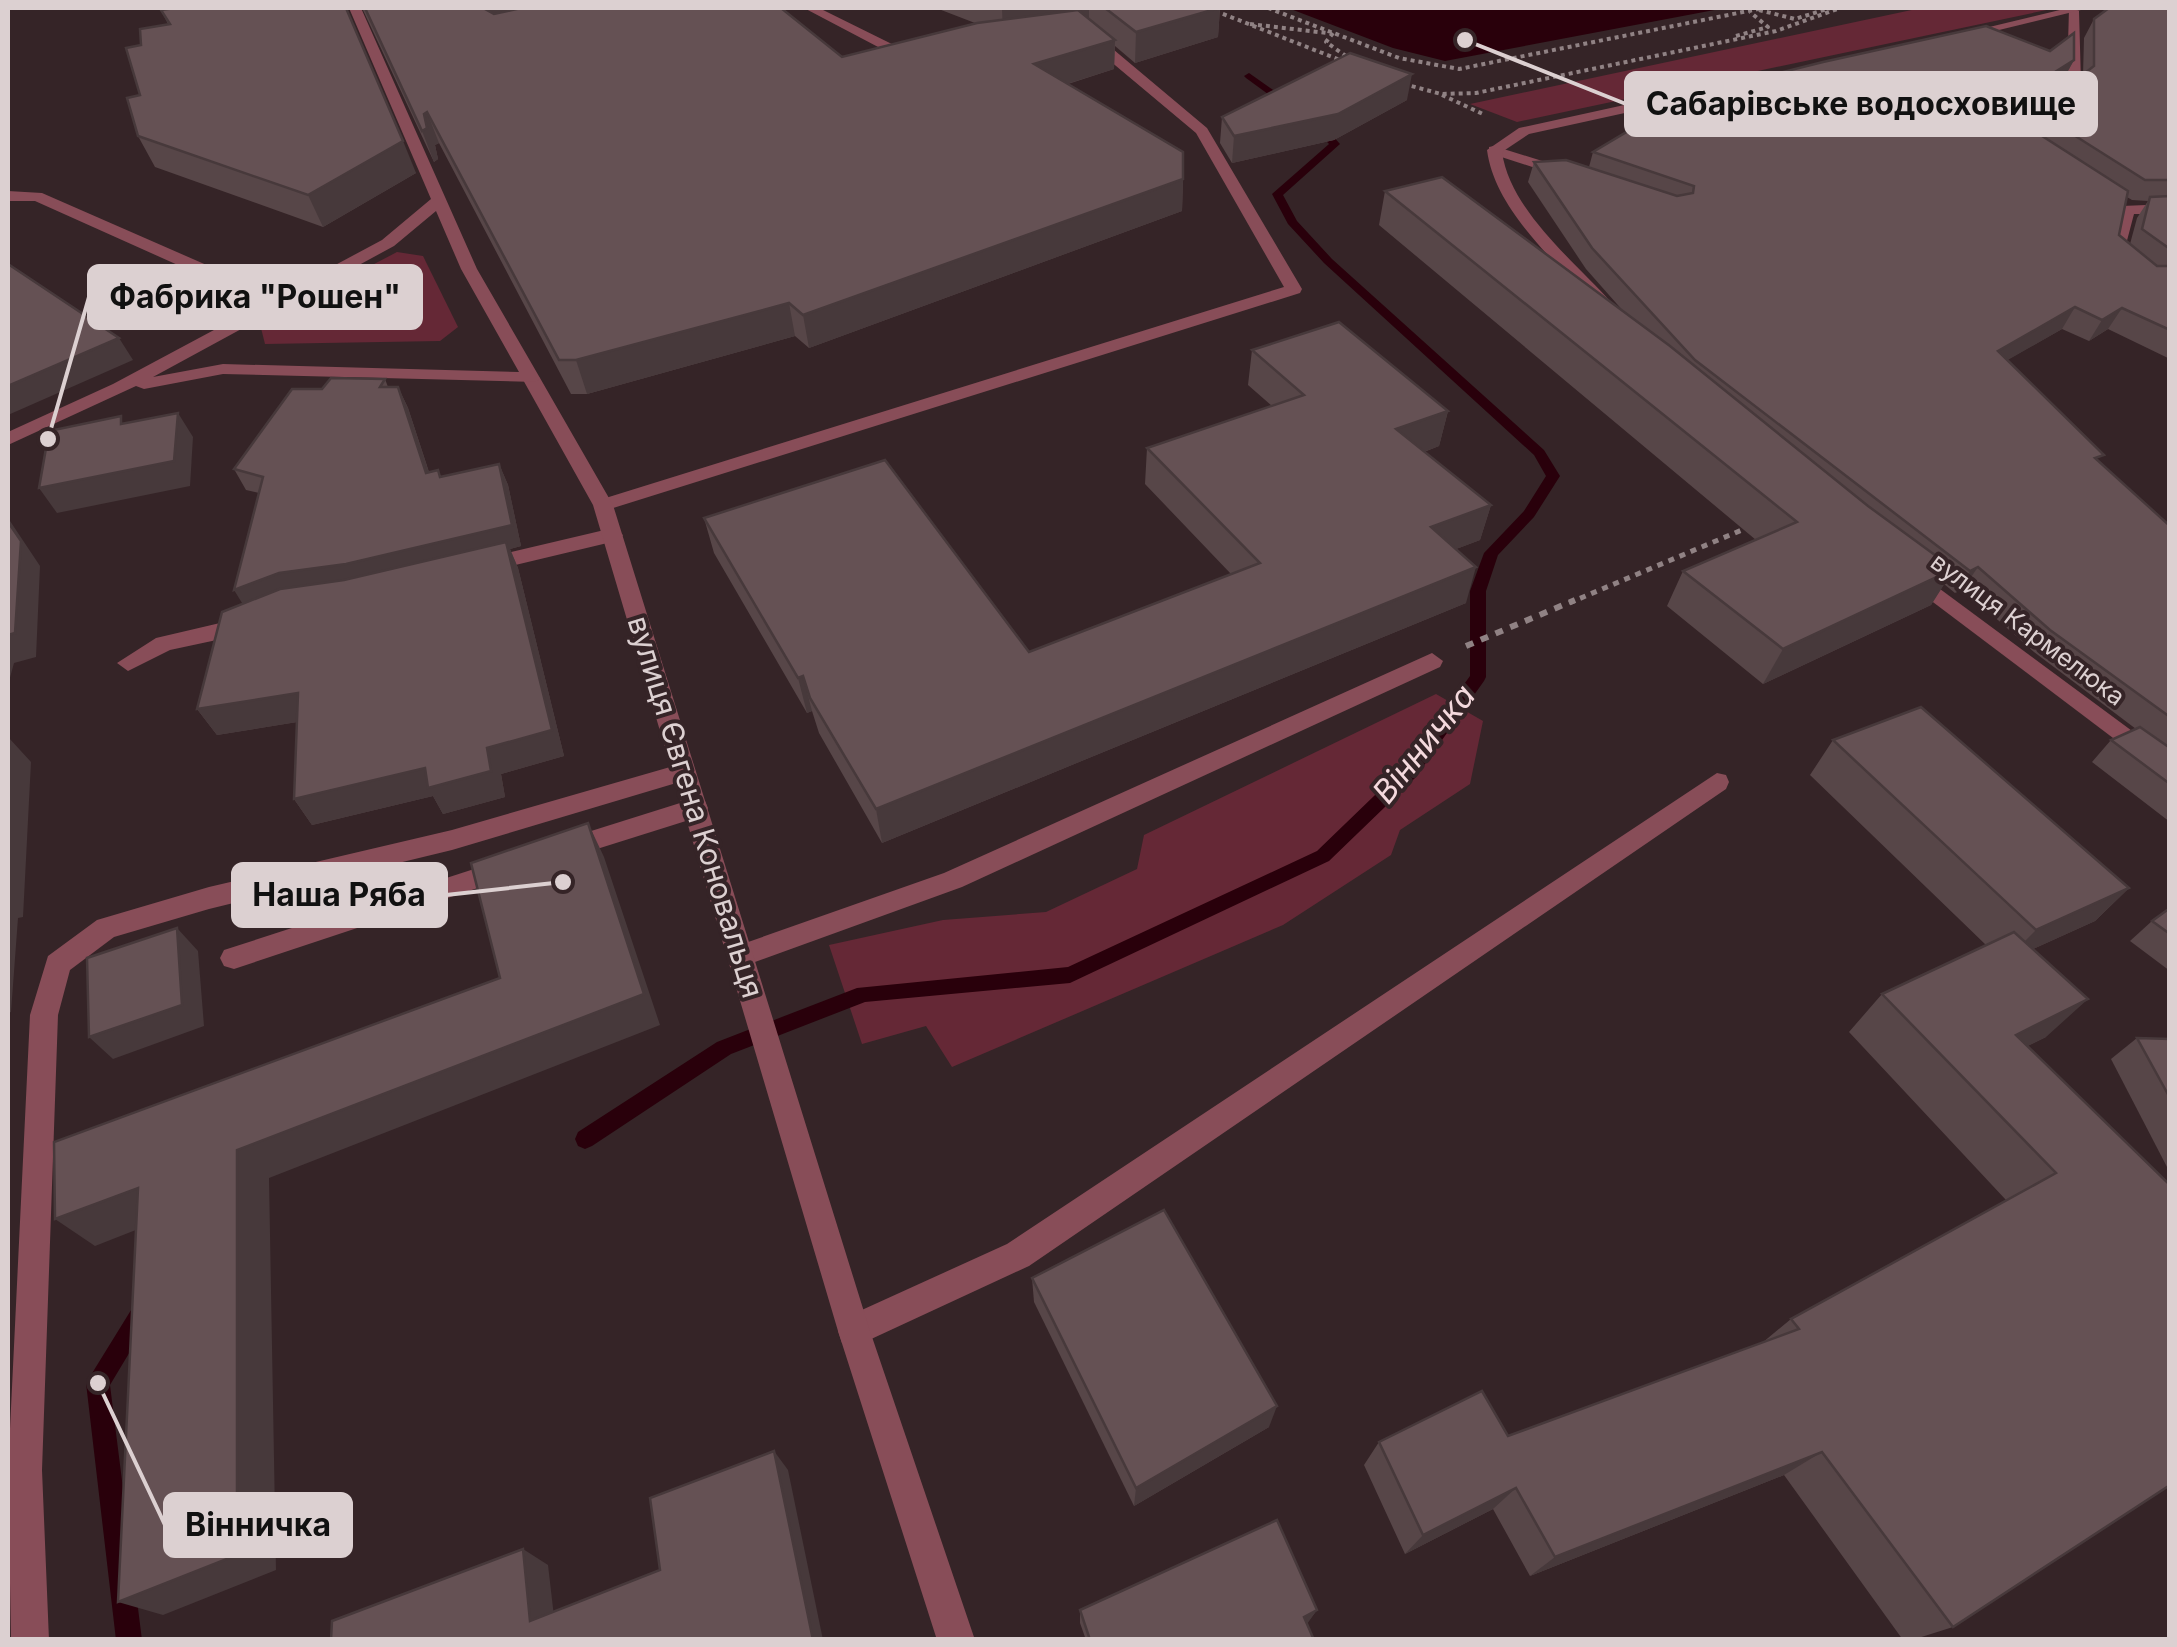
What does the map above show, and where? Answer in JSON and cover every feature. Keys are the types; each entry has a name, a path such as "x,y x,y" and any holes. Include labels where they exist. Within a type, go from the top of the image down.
{"street":[{"name":"вулиця Євгена Коновальця","path":"355,8 470,269 603,504 854,1331 956,1640"},
{"path":"810,8 904,56 940,50"},
{"path":"1952,38 2078,9 2074,83 2040,111 2006,129 1972,136"},
{"path":"603,504 1294,289 1202,132 1082,31 1064,33"},
{"path":"1494,150 1524,131 1765,78"},
{"path":"2006,129 2021,139"},
{"path":"1494,150 1586,180"},
{"path":"1494,150 1498,178 1538,232 1614,316"},
{"path":"8,196 37,196 244,288 272,306"},
{"path":"2113,199 2128,210 2170,209"},
{"path":"8,439 119,388 388,243 439,200"},
{"path":"2128,210 2116,253 2140,271"},
{"path":"119,388 223,369 531,378"},
{"path":"467,570 613,534"},
{"name":"вулиця Кармелюка","path":"1888,558 2170,772"},
{"path":"128,662 164,644 232,630 277,611"},
{"path":"741,956 953,880 1432,661"},
{"path":"30,1640 25,1470 44,1015 58,964 106,928 209,898 452,840 684,772"},
{"path":"854,1331 1018,1256 1717,782"},
{"path":"234,958 696,808"}],"path":[{"path":"1208,8 1352,65 1350,58 1326,42 1333,34"},
{"path":"1268,8 1399,58 1459,68 1760,9 1795,19 1830,8"},
{"path":"1402,83 1441,94 1476,93 1726,42 1804,23 1840,8"},
{"path":"1726,42 1768,27 1750,12"},
{"path":"1247,24 1272,24 1305,34 1333,34"},
{"path":"1432,661 1764,522"}],"shaded area":[{"path":"1288,8 1725,8 1445,61 1393,48"},
{"path":"1921,8 2056,8 1517,122 1470,104"},
{"path":"397,252 423,256 458,327 440,341 265,344 260,324"},
{"path":"1436,694 1483,721 1470,784 1400,830 1391,855 1283,925 952,1067 926,1026 862,1044 829,945 943,920 1046,912 1137,869 1144,835"}],"building":[{"path":"346,8 403,141 308,195 138,136 127,98 140,95 126,48 141,45 140,29 170,24 161,10"},
{"path":"365,8 483,8 494,14 521,8 781,8 842,57 977,23 1078,10 1115,40 1034,64 1183,152 1183,179 803,315 789,303 576,360 559,360 427,112 427,128 422,131"},
{"path":"1105,8 1219,8 1136,32"},
{"path":"2109,8 2170,8 2170,180 2145,180 2031,108 2058,94 2094,66 2094,19"},
{"path":"1986,26 2050,51 2074,33 2074,60 2014,98 1940,118 1937,123 1949,129 2011,116 2128,191 2119,235 2157,266 2170,266 2170,330 2122,308 2102,320 2075,307 1998,351 2104,455 2095,458 2170,526 2170,717 2050,630 1978,567 1970,571 1695,360 1592,248 1534,162 1566,160 1677,196 1693,193 1694,186 1593,152 1687,96"},
{"path":"1350,53 1412,74 1338,114 1234,136 1222,117"},
{"path":"1442,177 1670,346 1868,506 1954,569 1783,649 1683,571 1797,522 1385,191"},
{"path":"2170,196 2170,249 2142,229 2150,197"},
{"path":"8,264 119,338 8,386"},
{"path":"1339,322 1448,411 1396,429 1491,505 1431,527 1476,567 876,809 810,698 803,676 798,678 704,518 885,460 1029,652 1260,563 1147,448 1304,395 1252,350"},
{"path":"331,378 385,379 380,387 398,387 426,473 438,470 440,477 499,464 512,525 346,564 279,573 234,590 263,477 234,469 292,389 322,389"},
{"path":"178,413 174,461 39,488 49,431 121,416 121,424"},
{"path":"8,522 21,541 15,633 8,635"},
{"path":"506,542 552,730 487,748 491,771 428,788 425,768 294,799 298,693 197,709 222,612 280,589 344,580"},
{"path":"1921,707 2129,888 2036,930 1833,740"},
{"path":"2140,727 2170,748 2170,784 2111,740"},
{"path":"588,823 644,994 237,1150 237,1555 118,1602 138,1188 55,1219 54,1142 500,978 471,863"},
{"path":"2170,908 2170,934 2152,921"},
{"path":"177,928 182,1005 89,1037 87,958"},
{"path":"2014,932 2088,999 2016,1035 2170,1185 2170,1485 1953,1627 1822,1452 1555,1557 1516,1488 1423,1535 1379,1442 1482,1391 1508,1436 1799,1329 1791,1319 2056,1173 1882,994"},
{"path":"2137,1038 2170,1039 2170,1098"},
{"path":"1164,1210 1277,1406 1136,1488 1032,1278"},
{"path":"774,1451 813,1640 331,1640 332,1621 523,1549 530,1621 660,1570 650,1498"},
{"path":"1277,1520 1317,1610 1304,1617 1314,1640 1090,1640 1080,1610"}],"waterway":[{"name":"Вінничка","path":"1249,76 1290,106"},
{"name":"Вінничка","path":"585,1139 724,1048 864,994 1070,975 1323,856 1409,773 1478,677 1478,591 1491,553 1529,514 1553,476 1539,453 1328,261 1292,222 1277,194 1335,144 1319,127"},
{"name":"Вінничка","path":"129,1640 98,1383 144,1310"}],"place":[{"name":"Сабарівське водосховище","path":"1465,40"},
{"name":"Фабрика \"Рошен\"","path":"48,439"},
{"name":"Наша Ряба","path":"563,882"},
{"name":"Вінничка","path":"98,1383"}]}
